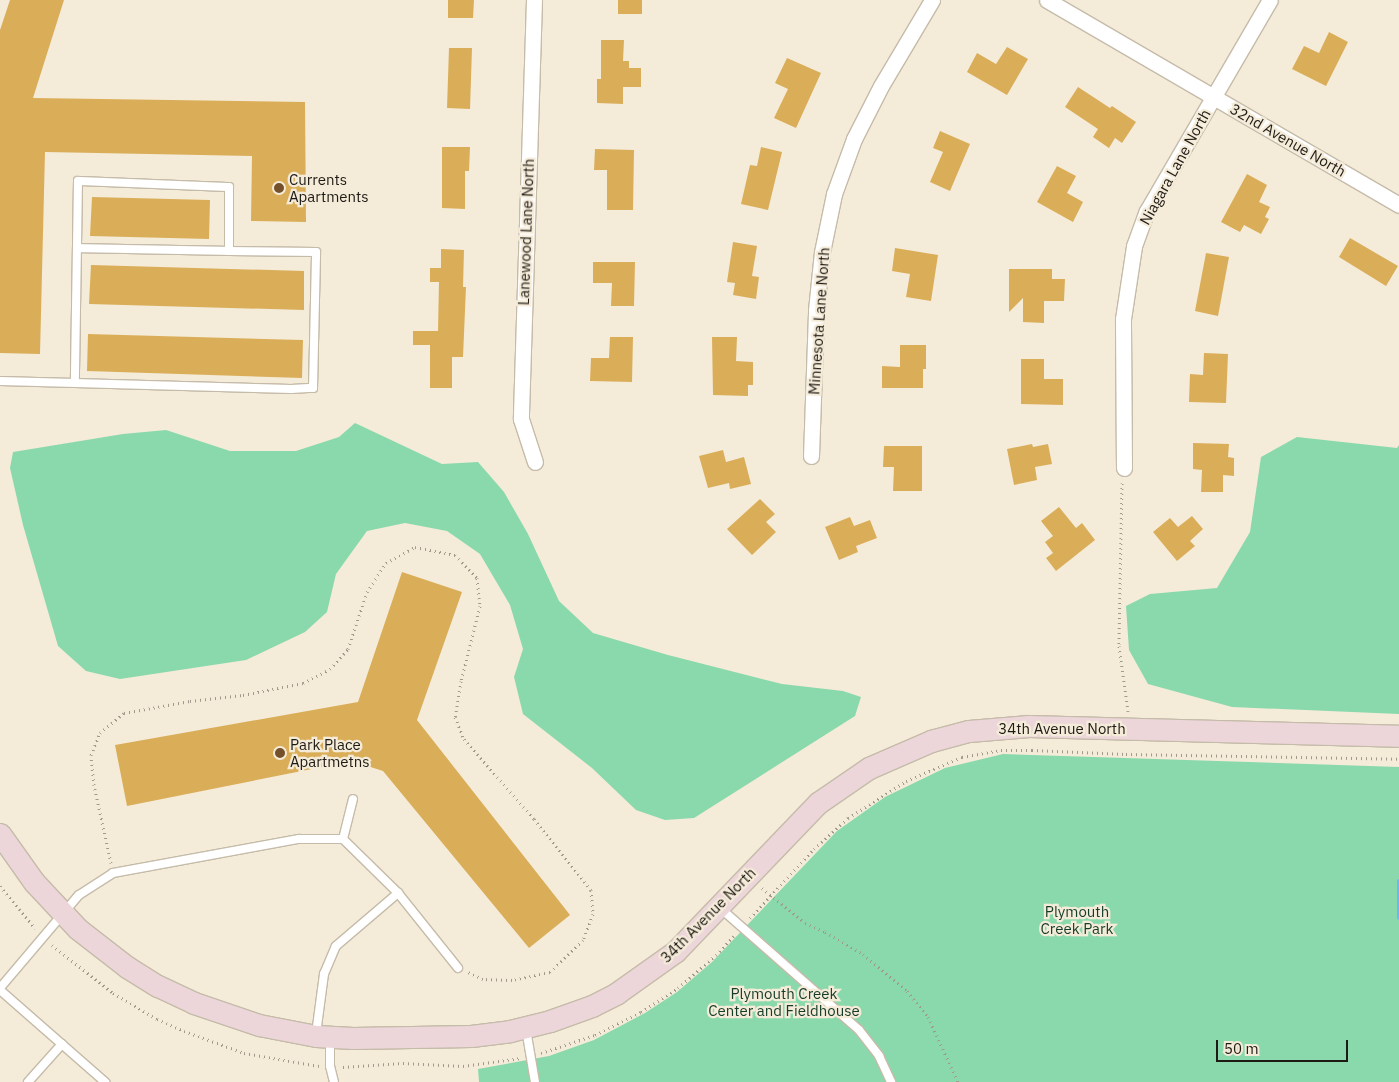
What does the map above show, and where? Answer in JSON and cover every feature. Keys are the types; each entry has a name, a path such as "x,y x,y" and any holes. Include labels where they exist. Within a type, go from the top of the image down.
{"street":[{"name":"Lanewood Lane North","path":"534,0 520,419 535,462"},
{"name":"Minnesota Lane North","path":"811,456 816,310 822,252 834,194 854,139 881,86 932,0"},
{"name":"32nd Avenue North","path":"1047,0 1399,206"},
{"name":"Niagara Lane North","path":"1124,468 1123,319 1134,246 1147,211 1203,118 1213,96 1270,0"},
{"name":"34th Avenue North","path":"0,834 34,882 62,913 99,947 158,986 231,1018 286,1032 323,1037 471,1036 525,1027 592,1006 617,993 676,951 797,824 845,782 895,754 931,740 969,732 1029,726 1399,736"}],"lane":[{"path":"74,383 78,181 229,187 229,250"},
{"path":"0,380 291,389 313,388 316,252 77,248"},
{"path":"344,839 353,799"},
{"path":"105,1082 0,989 79,895 113,873 299,839 344,839 398,893 458,968"},
{"path":"334,1082 323,1037 324,974 336,946 398,893"},
{"path":"719,907 859,1030 879,1056 891,1082"},
{"path":"525,1027 535,1082"},
{"path":"28,1082 62,1044"}],"path":[{"path":"1124,468 1121,498 1119,646 1128,709"},
{"path":"113,873 94,785 91,754 100,733 124,714 190,701 243,696 303,683 330,669 348,649 367,592 386,562 415,547 455,555 477,578 480,606 461,681 455,717 464,739 534,819 591,890 593,914 583,940 550,972 512,980 483,979 458,968"},
{"path":"595,1035 641,1012 678,988 716,955 827,835 848,818 906,781 962,757 1001,750 1032,750 1126,754 1399,759"},
{"path":"748,876 805,923 825,932 878,964 907,991 932,1023 958,1082"}],"green space":[{"path":"355,423 442,464 478,462 504,492 528,534 559,601 593,633 668,655 782,684 843,691 861,697 855,716 694,818 665,820 636,810 592,768 523,714 514,677 523,649 510,605 480,554 447,531 405,523 367,531 336,574 327,612 305,632 246,660 120,679 86,671 58,646 23,525 10,468 13,452 123,434 166,430 230,451 296,451 339,437"},
{"path":"1297,437 1397,448 1399,445 1399,714 1232,707 1148,684 1129,650 1126,606 1150,594 1217,588 1250,532 1261,457"},
{"name":"Plymouth Creek Park","path":"1003,754 1399,767 1399,1082 479,1082 478,1069 549,1056 594,1040 645,1013 677,992 712,962 837,831 885,797 945,768"}],"building":[{"name":"Currents Apartments","path":"10,0 64,0 33,98 305,102 306,222 251,221 252,156 45,152 40,354 0,353 0,30"},
{"path":"448,0 474,0 473,18 448,18"},
{"path":"618,0 642,0 642,14 618,14"},
{"path":"1329,32 1348,42 1326,86 1292,69 1304,46 1319,53"},
{"path":"601,40 624,40 623,61 629,61 629,68 641,68 641,87 623,87 623,104 597,103 597,79 601,79"},
{"path":"1007,47 1028,59 1007,95 967,72 977,53 996,64"},
{"path":"449,48 472,48 470,109 447,108"},
{"path":"787,58 821,73 796,128 774,118 788,89 775,83"},
{"path":"1078,87 1136,122 1122,143 1115,138 1109,148 1093,137 1098,129 1065,107"},
{"path":"940,131 970,144 950,191 930,182 943,152 933,148"},
{"path":"442,147 470,147 469,171 465,171 465,209 442,208"},
{"path":"761,147 782,152 768,210 741,204 750,165 757,166"},
{"path":"595,149 634,150 633,210 607,210 607,170 594,170"},
{"path":"1057,166 1076,176 1067,193 1083,202 1073,222 1037,202"},
{"path":"1247,174 1267,185 1259,202 1270,207 1265,217 1269,219 1261,234 1244,225 1240,232 1221,222"},
{"path":"92,197 210,200 209,239 90,236"},
{"path":"1350,238 1398,266 1386,286 1339,257"},
{"path":"733,242 757,246 752,276 759,277 756,299 733,295 735,283 727,282"},
{"path":"895,248 938,255 931,301 906,297 910,274 892,271"},
{"path":"441,249 464,250 463,287 466,287 463,357 452,357 452,388 430,388 430,345 413,345 413,331 438,331 439,282 430,282 430,268 441,268"},
{"path":"1206,253 1229,257 1218,316 1195,311"},
{"path":"593,262 635,262 634,306 611,306 612,283 593,283"},
{"path":"91,265 304,271 304,310 89,304"},
{"path":"1009,269 1052,269 1052,279 1065,279 1064,301 1044,301 1044,323 1023,322 1023,298 1009,312"},
{"path":"88,334 303,340 302,378 87,371"},
{"path":"610,337 633,337 632,382 590,381 591,358 609,358"},
{"path":"712,337 737,337 736,361 753,362 753,385 748,385 748,396 713,395"},
{"path":"900,345 926,345 926,369 923,369 923,388 882,388 882,366 900,367"},
{"path":"1204,353 1228,354 1226,403 1189,402 1190,374 1203,375"},
{"path":"1021,359 1044,359 1044,379 1063,379 1063,405 1021,404"},
{"path":"1193,443 1229,444 1228,457 1234,458 1234,476 1223,475 1223,492 1201,492 1202,470 1193,469"},
{"path":"1032,444 1033,447 1048,444 1052,464 1035,467 1037,480 1014,485 1007,449"},
{"path":"884,446 922,446 922,491 893,491 894,467 883,467"},
{"path":"723,450 726,462 744,457 751,484 730,489 729,483 708,488 699,456"},
{"path":"760,499 775,514 766,522 776,532 752,555 727,529"},
{"path":"1059,507 1076,528 1082,523 1095,540 1056,571 1046,558 1053,553 1045,542 1053,536 1041,521"},
{"path":"1192,516 1203,529 1190,541 1195,546 1177,561 1153,532 1170,518 1178,527"},
{"path":"850,517 854,526 870,520 877,538 856,546 858,552 839,560 825,527"},
{"name":"Park Place Apartmetns","path":"402,572 462,592 417,720 570,915 529,948 383,771 352,761 127,806 115,745 358,702"}],"waterway":[{"path":"1399,881 1399,917"}],"place":[{"name":"Currents Apartments","path":"279,188"},
{"name":"Park Place Apartmetns","path":"280,753"}],"park label":[{"name":"Plymouth Creek Center and Fieldhouse","path":"784,1002"}]}
